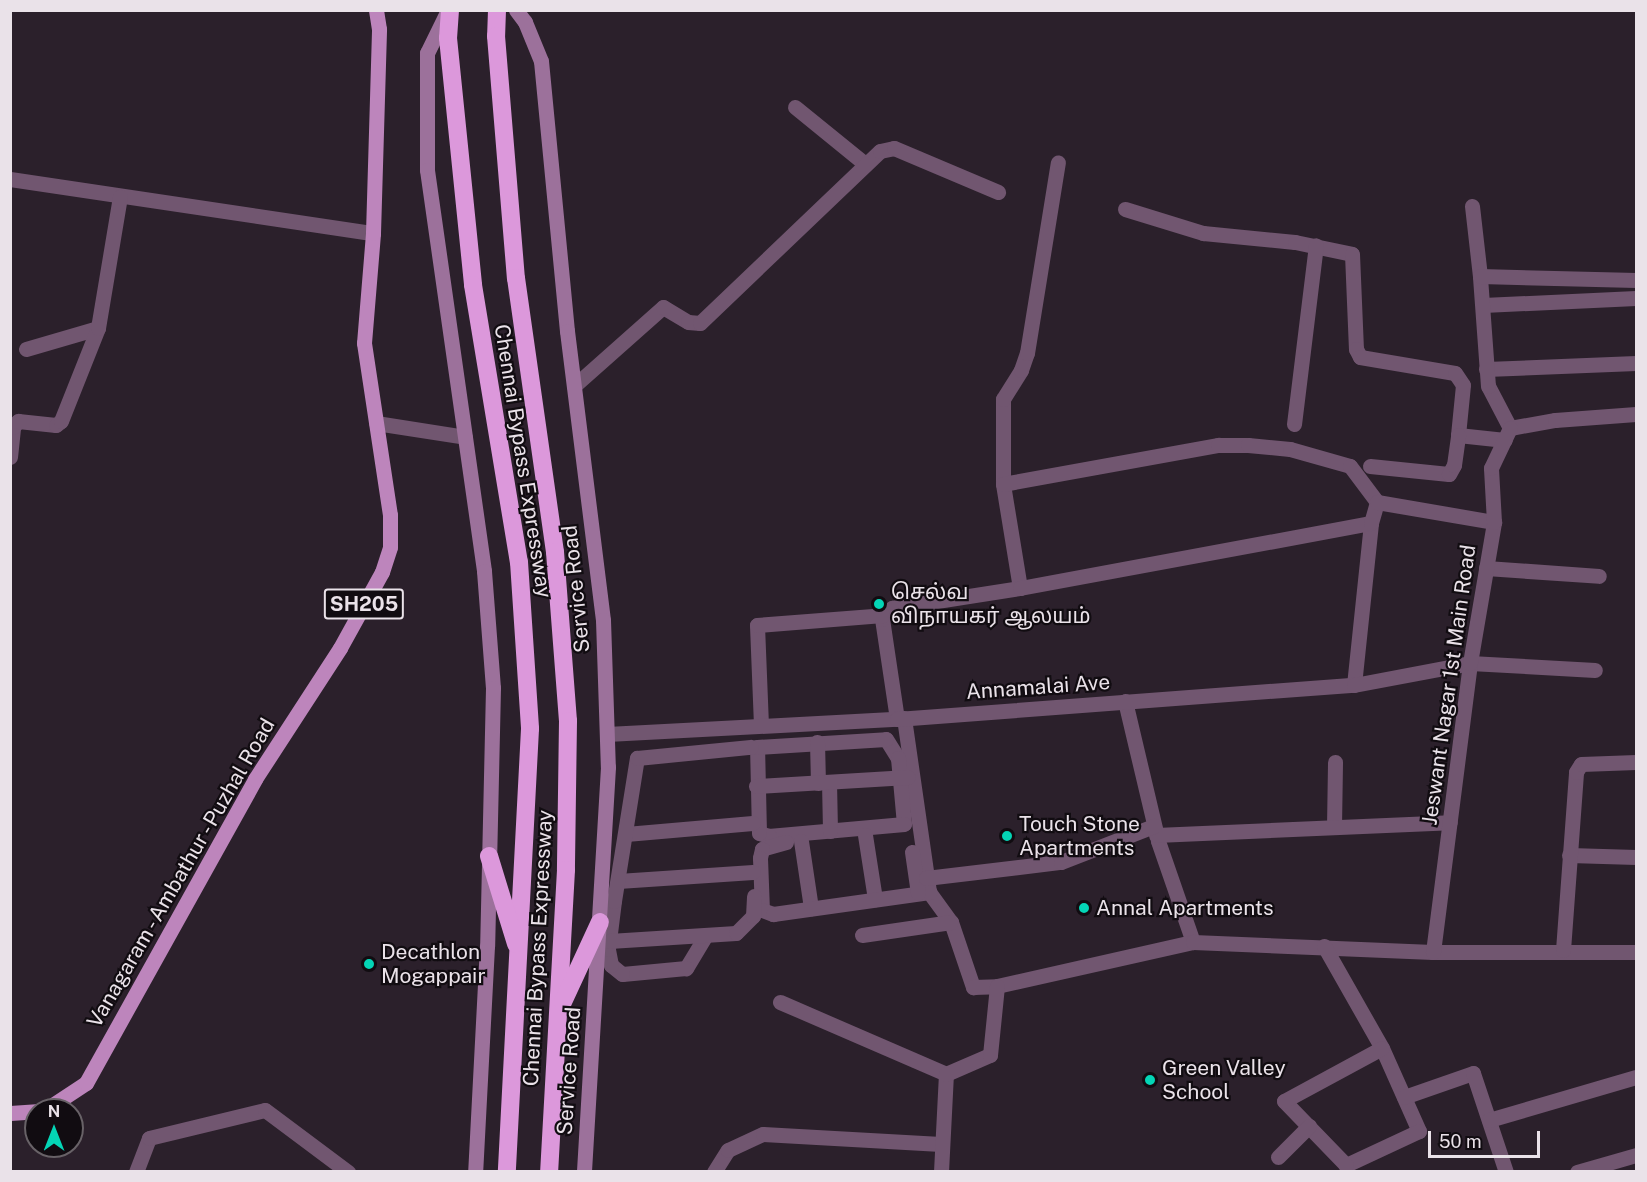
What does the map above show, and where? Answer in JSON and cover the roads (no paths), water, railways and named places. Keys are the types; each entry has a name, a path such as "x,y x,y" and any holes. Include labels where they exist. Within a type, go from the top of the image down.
{"highway":[{"name":"Chennai Bypass Expressway","path":"449,10 448,38 472,285 519,562 530,729 520,957 507,1172"},
{"name":"Chennai Bypass Expressway","path":"497,10 496,36 516,278 555,552 568,722 559,1011 549,1172"},
{"path":"489,856 520,957"},
{"path":"559,1011 600,921"}],"main road":[{"name":"Vanagaram - Ambathur - Puzhal Road","path":"63,1098 86,1083 255,779 340,648 382,572 390,547 390,525 364,343 373,233 379,29 376,10"}],"street":[{"path":"449,10 428,53 428,170 484,572 493,688 489,856 475,1172"},
{"name":"Service Road","path":"516,10 525,22 541,60 574,386 603,620 607,734 600,921 584,1172"},
{"path":"795,107 864,162"},
{"path":"574,386 663,307 688,322 700,323 864,162 880,151 894,148 998,192"},
{"path":"1020,588 1003,484 1003,399 1022,370 1027,353 1058,162"},
{"path":"10,179 373,233"},
{"path":"10,457 13,428 18,421 56,425 61,421 98,328 120,197"},
{"path":"1472,206 1483,305 1486,369 1494,402 1507,434"},
{"path":"1125,209 1203,233 1345,250 1354,259 1356,349 1360,357 1460,376 1463,385 1454,465 1449,474 1370,466"},
{"path":"1294,424 1316,245"},
{"path":"1480,276 1636,280"},
{"path":"1483,305 1636,298"},
{"path":"26,349 98,328"},
{"path":"1486,369 1636,363"},
{"path":"1458,435 1507,434 1555,420 1636,414"},
{"path":"375,423 465,437"},
{"name":"Jeswant Nagar 1st Main Road","path":"1433,952 1470,663 1494,522 1491,468 1507,434"},
{"path":"1003,484 1218,445 1248,445 1290,449 1350,466 1377,502 1494,522"},
{"path":"1354,685 1371,523 1377,502"},
{"path":"609,941 736,933 753,916 750,747 755,726 757,626 883,615 892,608 1020,588 1371,523"},
{"path":"1486,567 1599,576"},
{"path":"883,615 901,719 905,777 913,831 924,887 951,922 974,987 997,986 1193,942 1433,952 1636,951"},
{"name":"Annamalai Ave","path":"607,734 901,719 1354,685 1470,663 1595,670"},
{"path":"1125,701 1155,830 1193,942"},
{"path":"639,733 609,941 614,972 666,972 686,968 706,935"},
{"path":"886,739 898,758 905,777 904,824 769,836 759,833 756,786 757,747 817,742 886,739"},
{"path":"817,742 830,831"},
{"path":"637,758 750,747"},
{"path":"1334,827 1335,762"},
{"path":"1563,950 1569,855 1578,768 1581,764 1636,762"},
{"path":"756,786 905,777"},
{"path":"913,831 776,843 762,849 762,910 772,914 875,899 924,887 1061,862 1155,830 1334,827 1450,822"},
{"path":"626,834 753,823"},
{"path":"865,836 875,899"},
{"path":"801,841 811,908"},
{"path":"1569,855 1636,857"},
{"path":"618,881 753,872"},
{"path":"862,935 951,922"},
{"path":"1324,946 1382,1048 1419,1131 1346,1165 1284,1101 1382,1048"},
{"path":"780,1002 946,1074 990,1055 997,986"},
{"path":"1404,1097 1473,1073 1506,1172"},
{"path":"941,1172 946,1074"},
{"path":"1489,1120 1636,1077"},
{"path":"136,1172 149,1138 265,1110 348,1172"},
{"path":"1278,1157 1309,1126"},
{"path":"714,1172 728,1150 743,1140 763,1134 942,1144"},
{"path":"1577,1172 1636,1155"}],"place":[{"name":"செல்வ விநாயகர் ஆலயம்","path":"879,604"},
{"name":"Touch Stone Apartments","path":"1007,836"},
{"name":"Annal Apartments","path":"1084,908"},
{"name":"Decathlon Mogappair","path":"369,964"},
{"name":"Green Valley School","path":"1150,1080"}]}
